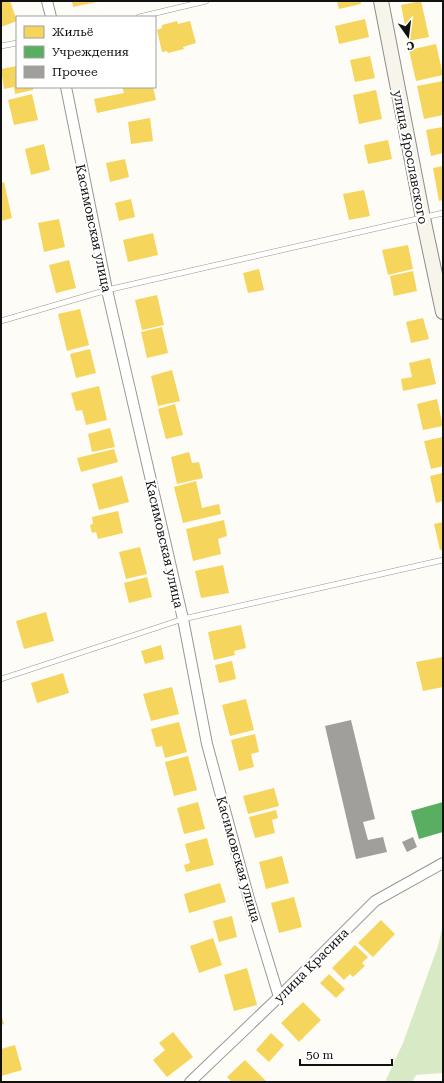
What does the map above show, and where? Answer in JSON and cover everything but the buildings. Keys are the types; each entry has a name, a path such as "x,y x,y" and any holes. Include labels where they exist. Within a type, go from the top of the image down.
{"street":[{"path":"47,1 51,16"},
{"name":"улица Ярославского","path":"381,1 423,218 443,312"},
{"name":"Касимовская улица","path":"66,88 107,290 183,620 207,744 279,997"},
{"name":"улица Красина","path":"190,1082 279,997 375,901 443,863"}],"lane":[{"path":"143,16 206,1"},
{"path":"1,46 16,43"},
{"path":"1,321 107,290 443,213"},
{"path":"1,679 183,620 443,560"}],"green space":[{"path":"443,925 443,1073 416,1075 412,1082 385,1082 403,1043 438,946"}]}
